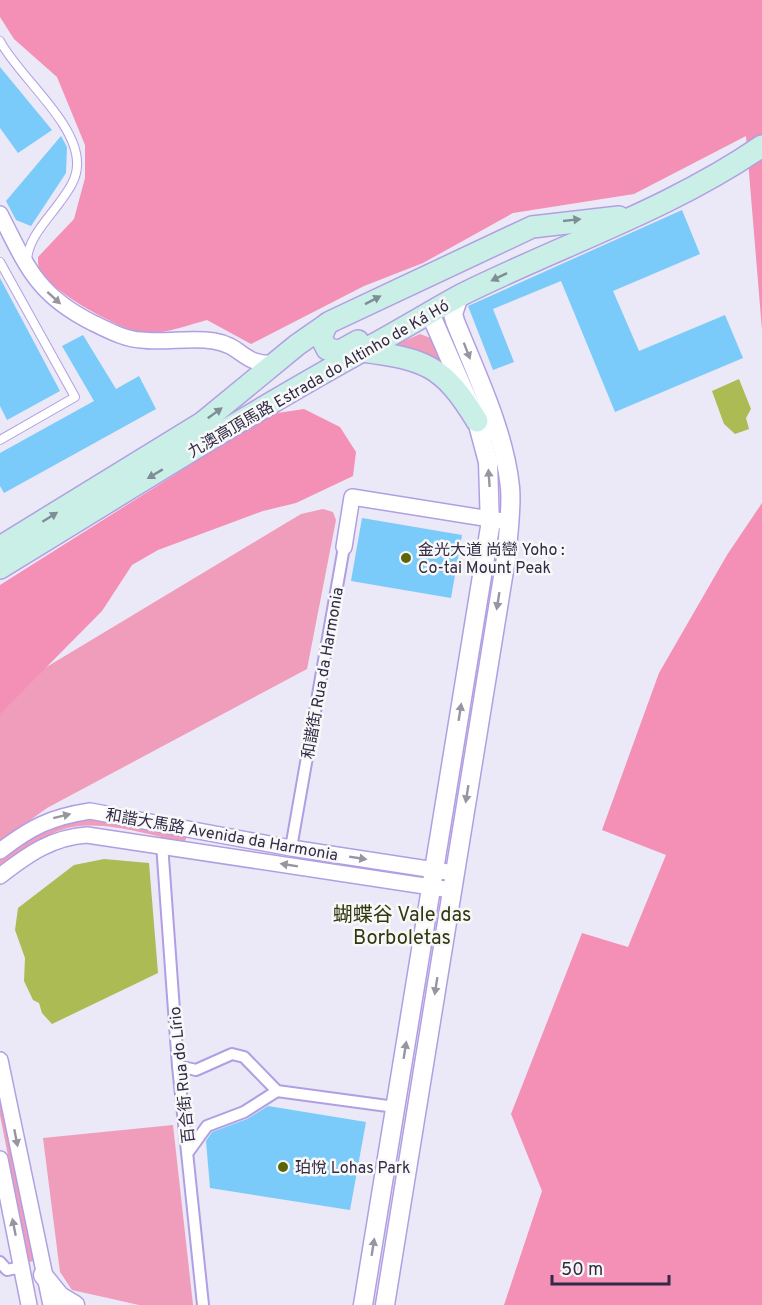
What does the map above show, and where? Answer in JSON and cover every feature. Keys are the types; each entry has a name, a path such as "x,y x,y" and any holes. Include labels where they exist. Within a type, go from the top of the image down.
{"main road":[{"name":"九澳高頂馬路 Estrada do Altinho de Ká Hó","path":"0,568 302,384 459,296 537,258 648,210 700,184 762,146"},
{"name":"九澳高頂馬路 Estrada do Altinho de Ká Hó","path":"0,547 202,423 327,324 532,227 622,216 648,210"},
{"path":"489,246 531,236 541,245 537,258"},
{"path":"327,324 321,337 324,346 333,351 340,351 406,317 430,313"},
{"path":"362,351 412,360 441,374 460,393 477,421"}],"street":[{"path":"0,214 27,268 38,283 60,304 116,334 140,340 212,341 232,346 252,362 276,363"},
{"path":"385,1305 507,552 510,488 502,442 453,314 459,296"},
{"path":"363,1305 488,548 490,519 488,462 477,421 430,313"},
{"name":"和諧街 Rua da Harmonia","path":"291,848 352,497 490,519"},
{"path":"490,519 509,522"},
{"name":"和諧大馬路 Avenida da Harmonia","path":"0,851 40,823 62,815 90,811 291,848 433,878"},
{"name":"和諧大馬路 Avenida da Harmonia","path":"0,876 39,849 71,836 104,835 452,881"},
{"name":"百合街 Rua do Lírio","path":"162,844 178,1066 189,1152 203,1305"},
{"path":"178,1066 196,1070 222,1058 244,1057 277,1091 396,1107"},
{"path":"0,1060 51,1305"},
{"path":"189,1152 196,1137 207,1126 244,1112 277,1091"},
{"path":"0,1159 29,1305"},
{"path":"0,1262 7,1270 22,1267"},
{"path":"43,1275 60,1296 75,1305"}],"lane":[{"path":"0,41 15,65 64,126 77,157 76,175 69,190 29,249 27,268"},
{"path":"13,239 23,245 36,236"},
{"path":"0,262 75,397 0,440"}],"shaded area":[{"path":"0,0 762,0 762,330 746,136 634,194 513,213 423,263 364,286 251,344 207,320 151,333 143,333 119,325 72,299 47,280 39,270 38,257 74,219 85,178 85,145 57,77 14,39 0,17"},
{"path":"420,334 433,339 440,361 395,345"},
{"path":"739,379 751,409 746,418 749,429 735,434 724,424 712,391"},
{"path":"304,409 340,427 356,452 353,476 296,503 263,511 158,550 132,565 102,611 0,714 0,585 271,414"},
{"path":"762,503 762,1305 504,1305 542,1191 511,1114 582,933 628,947 666,855 602,830 659,673 727,555"},
{"path":"323,509 333,512 336,520 307,669 47,808 0,842 0,695 301,514"},
{"path":"88,818 187,834 185,842 121,828 89,825 73,827 42,839 0,869 0,860 22,843 56,824"},
{"path":"104,859 149,863 158,973 52,1024 42,1013 39,1003 33,1000 24,981 25,958 15,930 18,908 74,865"},
{"path":"0,1092 34,1261 29,1262 0,1115"},
{"path":"173,1125 193,1305 139,1305 72,1290 60,1272 43,1138"}],"building":[{"path":"0,67 52,130 18,153 0,128"},
{"path":"61,136 67,147 66,173 31,226 16,220 6,201"},
{"path":"682,210 700,254 613,291 639,351 725,315 743,358 615,412 561,281 493,309 514,362 493,370 468,306"},
{"path":"0,278 60,391 7,420 0,406"},
{"path":"83,335 116,389 139,376 156,409 4,493 0,486 0,453 94,401 62,346"},
{"name":"金光大道 尚巒 Yoho : Co-tai Mount Peak","path":"362,518 462,535 451,598 351,581"},
{"name":"珀悅 Lohas Park","path":"268,1106 366,1122 350,1210 210,1188 206,1141 212,1132 247,1119"}],"place":[{"name":"金光大道 尚巒 Yoho : Co-tai Mount Peak","path":"406,558"},
{"name":"珀悅 Lohas Park","path":"283,1167"}],"district":[{"name":"蝴蝶谷 Vale das Borboletas","path":"402,926"}]}
